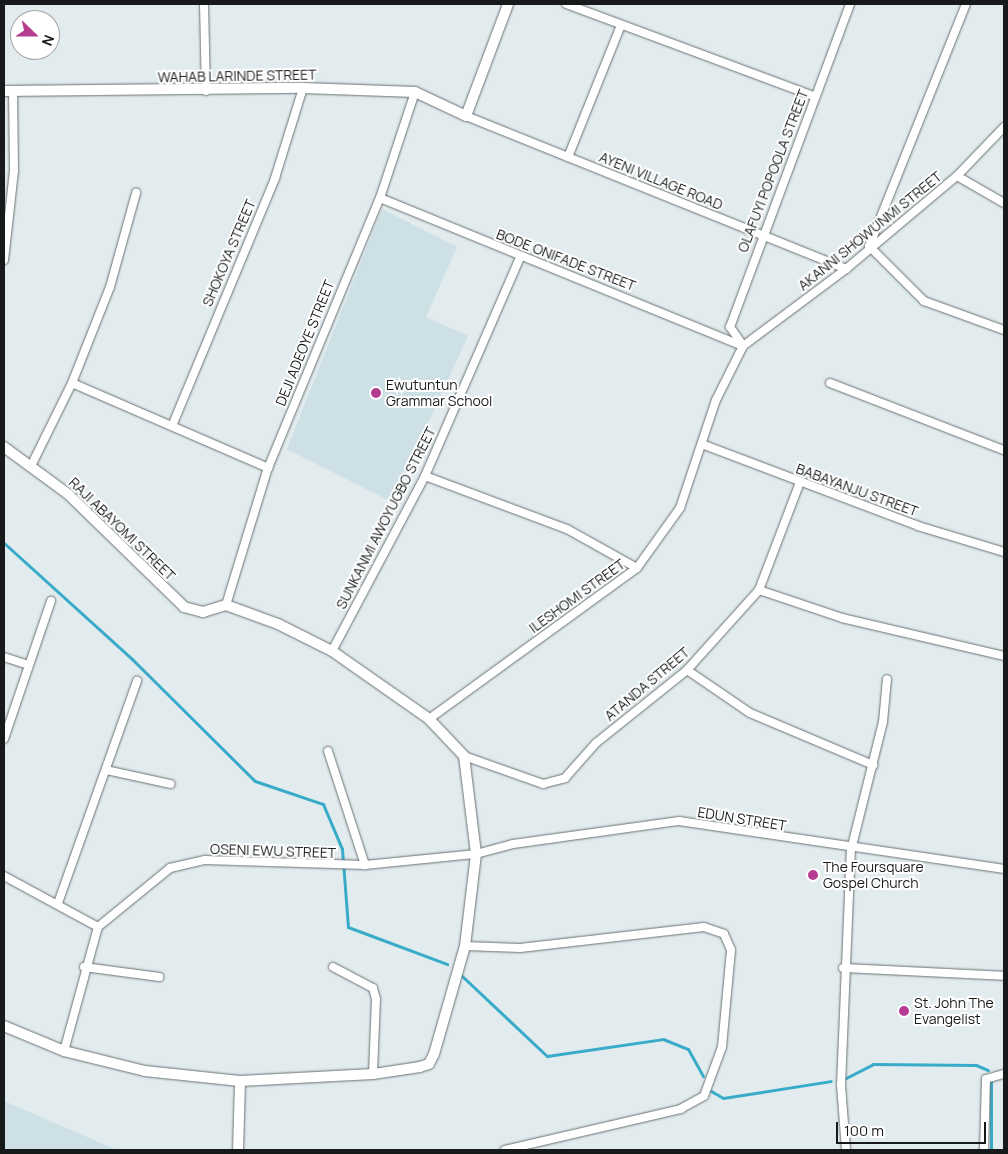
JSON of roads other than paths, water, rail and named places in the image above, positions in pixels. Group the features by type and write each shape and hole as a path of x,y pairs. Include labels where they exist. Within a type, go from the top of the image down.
{"street":[{"path":"204,4 206,91"},
{"path":"466,116 508,4"},
{"path":"566,4 814,96"},
{"name":"OLAFUYI POPOOLA STREET","path":"743,346 730,327 761,235 850,4"},
{"path":"966,4 869,246 924,301 1004,330"},
{"path":"568,157 621,25"},
{"name":"WAHAB LARINDE STREET","path":"8,90 206,91 304,88 415,92 466,116"},
{"name":"SHOKOYA STREET","path":"172,426 275,178 304,88"},
{"path":"4,260 14,171 8,90"},
{"name":"DEJI ADEOYE STREET","path":"226,605 268,468 380,198 415,92"},
{"name":"AYENI VILLAGE ROAD","path":"466,116 846,270"},
{"name":"AKANNI SHOWUNMI STREET","path":"743,346 846,270 869,246 957,176 1004,127"},
{"path":"957,176 1004,203"},
{"path":"32,464 72,383 110,287 136,193"},
{"name":"BODE ONIFADE STREET","path":"380,198 520,258 743,346"},
{"name":"SUNKANMI AWOYUGBO STREET","path":"332,651 425,476 520,258"},
{"name":"ILESHOMI STREET","path":"429,718 637,568 680,508 704,446 716,400 743,346"},
{"path":"72,383 268,468"},
{"path":"830,383 1004,450"},
{"name":"BABAYANJU STREET","path":"704,446 800,482 1004,550"},
{"name":"RAJI ABAYOMI STREET","path":"4,447 32,464 184,607 203,612 226,605"},
{"path":"425,476 567,529 637,568"},
{"name":"ATANDA STREET","path":"464,756 543,784 558,784 596,742 687,670 759,590 800,482"},
{"path":"759,590 842,618 1004,656"},
{"path":"4,739 6,725 51,601"},
{"path":"4,1026 64,1051 145,1071 240,1080 373,1074 429,1064 465,946 476,854 464,756 429,718 332,651 226,605"},
{"path":"4,657 28,665"},
{"path":"687,670 750,713 873,765"},
{"path":"846,1150 841,1085 844,968 851,850 873,765 888,679"},
{"path":"58,902 137,681"},
{"path":"328,751 365,865"},
{"path":"106,770 170,784"},
{"name":"EDUN STREET","path":"476,854 513,844 679,821 851,850 1004,870"},
{"name":"OSENI EWU STREET","path":"98,927 170,868 206,860 334,867 476,854"},
{"path":"4,876 58,902 98,927 84,967 64,1051"},
{"path":"465,946 520,948 704,926 724,934 731,950 722,1047 704,1096 681,1109 505,1150"},
{"path":"84,967 159,977"},
{"path":"333,967 373,988 376,999 373,1074"},
{"path":"844,968 1004,976"},
{"path":"984,1150 986,1079 1004,1074"},
{"path":"238,1150 240,1080"}],"waterway":[{"path":"4,543 132,659 255,781 323,804 342,849 348,927 447,964"},
{"path":"462,976 547,1056 663,1039 688,1049 703,1076"},
{"path":"846,1078 873,1064 976,1065 988,1070"},
{"path":"991,1080 991,1150"},
{"path":"711,1091 723,1098 831,1081"}],"place":[{"name":"Ewutuntun Grammar School","path":"376,393"},
{"name":"The Foursquare Gospel Church","path":"813,875"},
{"name":"St. John The Evangelist","path":"904,1011"}]}
